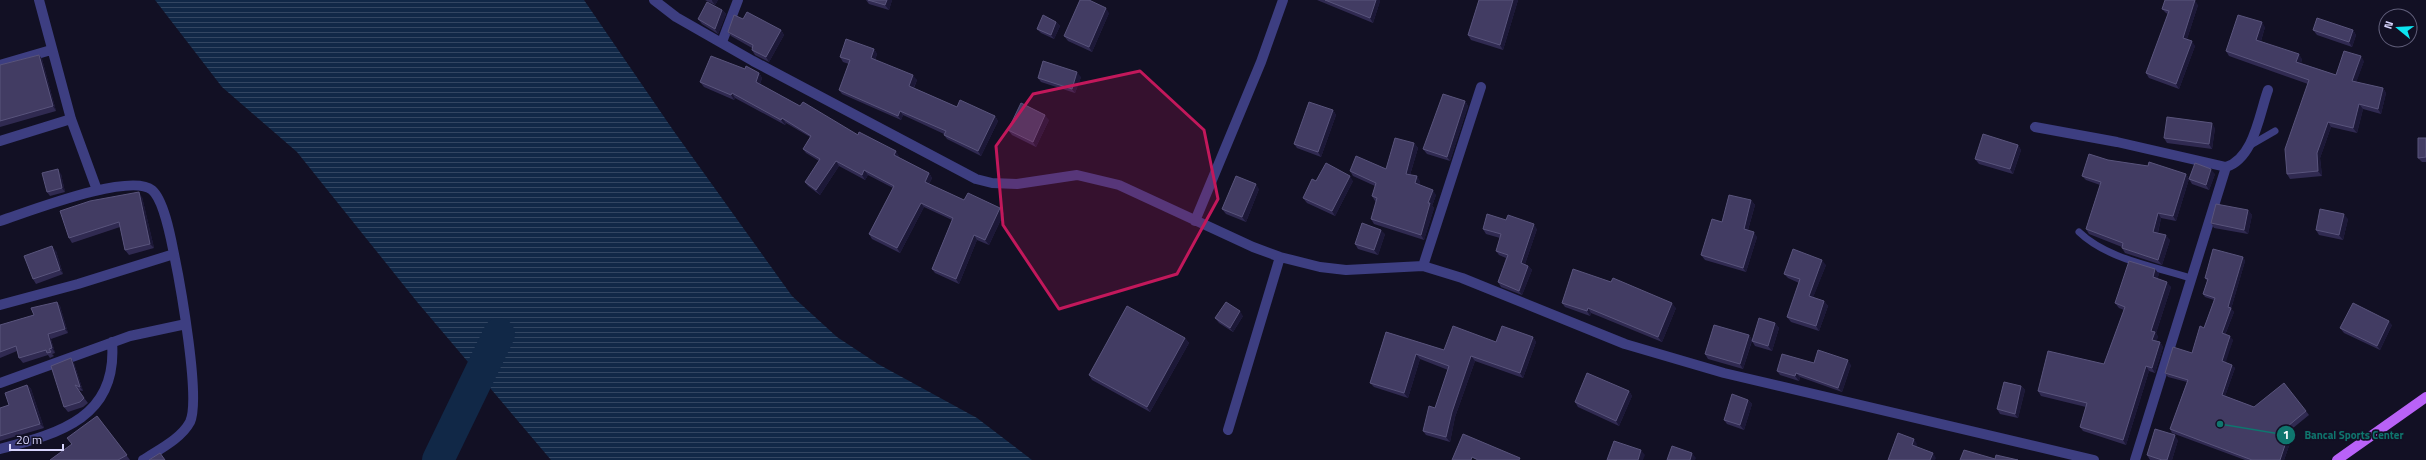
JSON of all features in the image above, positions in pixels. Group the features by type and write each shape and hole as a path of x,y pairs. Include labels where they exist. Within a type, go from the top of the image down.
{"main road":[{"path":"2337,460 2426,397"}],"street":[{"path":"39,0 51,50 71,119 97,190"},
{"path":"654,0 676,17 976,178 992,183 1017,184 1077,175 1119,185 1253,248 1280,257 1320,267 1346,270 1423,266 1462,278 1626,344 1724,374 2094,460"},
{"path":"722,42 738,0"},
{"path":"1195,221 1258,70 1283,0"},
{"path":"0,65 51,50"},
{"path":"1423,266 1481,87"},
{"path":"2035,127 2117,142 2226,167 2235,164 2248,147 2268,90"},
{"path":"0,141 71,119"},
{"path":"2135,460 2190,278 2226,167"},
{"path":"0,221 97,190 129,185 140,185 153,191 159,201 174,254 186,324 191,365 190,421 183,433 143,460"},
{"path":"0,305 78,284 174,254"},
{"path":"1228,430 1280,257"},
{"path":"0,383 112,342 186,324"},
{"path":"0,449 59,430 91,411 107,388 113,355 112,342"}],"lane":[{"path":"2248,147 2275,131"},
{"path":"2079,232 2090,242 2107,251 2190,278"}],"highlighted area":[{"path":"1140,71 1204,130 1218,199 1177,274 1059,309 1003,225 996,146 1033,94"}],"water":[{"path":"155,0 584,0 673,130 792,296 837,337 878,364 977,418 1032,460 551,460 418,303 297,152 222,87"}],"building":[{"path":"868,0 887,0 885,5"},
{"path":"1080,0 1089,0 1106,8 1089,47 1064,36"},
{"path":"1325,0 1376,0 1370,18"},
{"path":"1479,0 1513,0 1500,45 1468,35"},
{"path":"2165,0 2195,0 2183,38 2192,41 2176,84 2146,73 2169,11 2162,9"},
{"path":"707,2 722,10 715,29 698,19"},
{"path":"747,12 781,30 766,57 752,50 753,45 728,32 734,15 743,19"},
{"path":"1043,15 1056,22 1051,35 1037,29"},
{"path":"2238,15 2262,22 2256,40 2299,54 2296,62 2336,75 2344,51 2361,56 2352,81 2383,88 2378,109 2359,104 2353,128 2328,122 2317,153 2318,171 2287,174 2285,149 2309,80 2226,51"},
{"path":"2317,18 2353,30 2349,42 2313,30"},
{"path":"846,39 874,49 871,58 913,75 909,86 957,107 960,100 995,116 978,151 944,135 946,131 900,111 898,116 839,90 850,60 840,57"},
{"path":"39,55 53,106 0,121 0,65"},
{"path":"711,56 745,69 746,66 759,73 756,82 800,106 803,102 858,135 859,132 896,151 894,155 929,173 925,182 964,200 968,193 1000,208 985,240 974,235 956,279 932,269 953,218 921,203 897,248 869,234 894,186 864,170 862,175 836,161 816,190 805,182 820,159 803,149 811,136 782,118 781,120 732,93 731,95 700,82"},
{"path":"1043,61 1077,72 1072,89 1038,78"},
{"path":"1443,94 1465,101 1447,157 1423,149"},
{"path":"1309,102 1333,110 1318,152 1294,144"},
{"path":"1021,103 1045,115 1033,142 1008,130"},
{"path":"2167,117 2212,123 2209,144 2164,138"},
{"path":"1983,134 2018,145 2010,169 1975,159"},
{"path":"1395,138 1414,143 1406,174 1417,176 1415,183 1433,190 1428,203 1430,203 1421,235 1371,219 1377,198 1372,196 1376,183 1350,171 1356,156 1386,169"},
{"path":"2418,138 2426,138 2426,157 2418,158"},
{"path":"2089,154 2108,160 2148,166 2149,162 2186,174 2173,216 2158,213 2153,232 2166,235 2158,260 2122,248 2123,243 2086,229 2101,182 2082,176"},
{"path":"1326,163 1350,176 1332,211 1303,198 1312,179 1316,181"},
{"path":"2195,163 2211,169 2206,185 2189,179"},
{"path":"58,169 62,188 47,192 42,173"},
{"path":"1236,176 1256,184 1242,217 1222,209"},
{"path":"139,192 150,244 125,250 119,222 69,238 60,211 90,201"},
{"path":"1729,195 1751,200 1744,229 1754,232 1743,268 1701,255 1712,219 1722,222"},
{"path":"2216,204 2248,210 2244,230 2211,223"},
{"path":"2320,209 2344,214 2339,235 2316,230"},
{"path":"1487,214 1506,220 1508,215 1534,224 1521,263 1528,266 1519,291 1498,282 1508,255 1496,251 1501,234 1483,229"},
{"path":"1362,223 1381,230 1374,250 1355,244"},
{"path":"52,246 60,270 33,279 24,256"},
{"path":"1793,249 1822,260 1809,296 1824,301 1816,326 1787,317 1800,279 1784,274"},
{"path":"2213,249 2243,257 2228,307 2231,308 2222,333 2230,336 2222,361 2232,365 2222,395 2254,407 2284,383 2306,411 2276,436 2287,439 2280,460 2252,460 2170,429 2188,380 2165,373 2173,347 2192,353 2200,326 2204,328 2215,298 2203,294 2208,279 2205,278"},
{"path":"2129,261 2155,269 2153,277 2167,282 2151,331 2155,332 2152,340 2160,342 2152,368 2146,366 2123,440 2080,427 2087,403 2038,391 2048,351 2104,364 2125,307 2115,303"},
{"path":"1573,269 1611,282 1613,278 1672,303 1658,337 1588,308 1587,311 1562,303"},
{"path":"57,302 65,329 48,334 52,348 49,349 51,352 47,353 46,350 19,358 16,346 0,352 0,325 34,315 31,308"},
{"path":"1226,302 1240,311 1230,328 1215,318"},
{"path":"2353,303 2389,321 2377,346 2340,328"},
{"path":"1127,306 1185,338 1147,407 1089,375"},
{"path":"1759,318 1775,323 1768,346 1752,341"},
{"path":"1714,325 1749,335 1740,364 1705,354"},
{"path":"1453,326 1496,342 1502,326 1533,337 1520,373 1471,356 1452,412 1446,437 1423,431 1429,406 1435,408 1449,366 1416,354 1404,393 1370,383 1386,332 1444,350"},
{"path":"1818,350 1848,360 1838,388 1796,373 1795,376 1777,371 1782,354 1814,363"},
{"path":"71,358 80,387 75,385 84,398 80,402 64,407 51,366"},
{"path":"1587,373 1629,391 1616,421 1575,402"},
{"path":"2004,382 2021,386 2015,414 1997,409"},
{"path":"27,385 40,424 0,436 0,408 9,405 5,393"},
{"path":"1732,394 1748,400 1740,425 1724,420"},
{"path":"97,416 127,455 118,460 50,460 72,444 67,438"},
{"path":"2155,429 2175,435 2167,460 2162,460 2147,455"},
{"path":"1898,433 1914,439 1912,445 1933,453 1930,460 1888,460"},
{"path":"1463,434 1520,458 1519,460 1478,460 1472,457 1471,460 1452,460"},
{"path":"1614,441 1641,450 1638,460 1607,460"},
{"path":"1672,446 1692,453 1690,460 1667,460"},
{"path":"1964,450 1995,459 1996,455 2018,460 1960,460"},
{"path":"160,453 165,460 149,460"}],"waterway":[{"path":"438,460 499,334"}],"place":[{"name":"Bancal Sports Center","path":"2220,424"}]}
